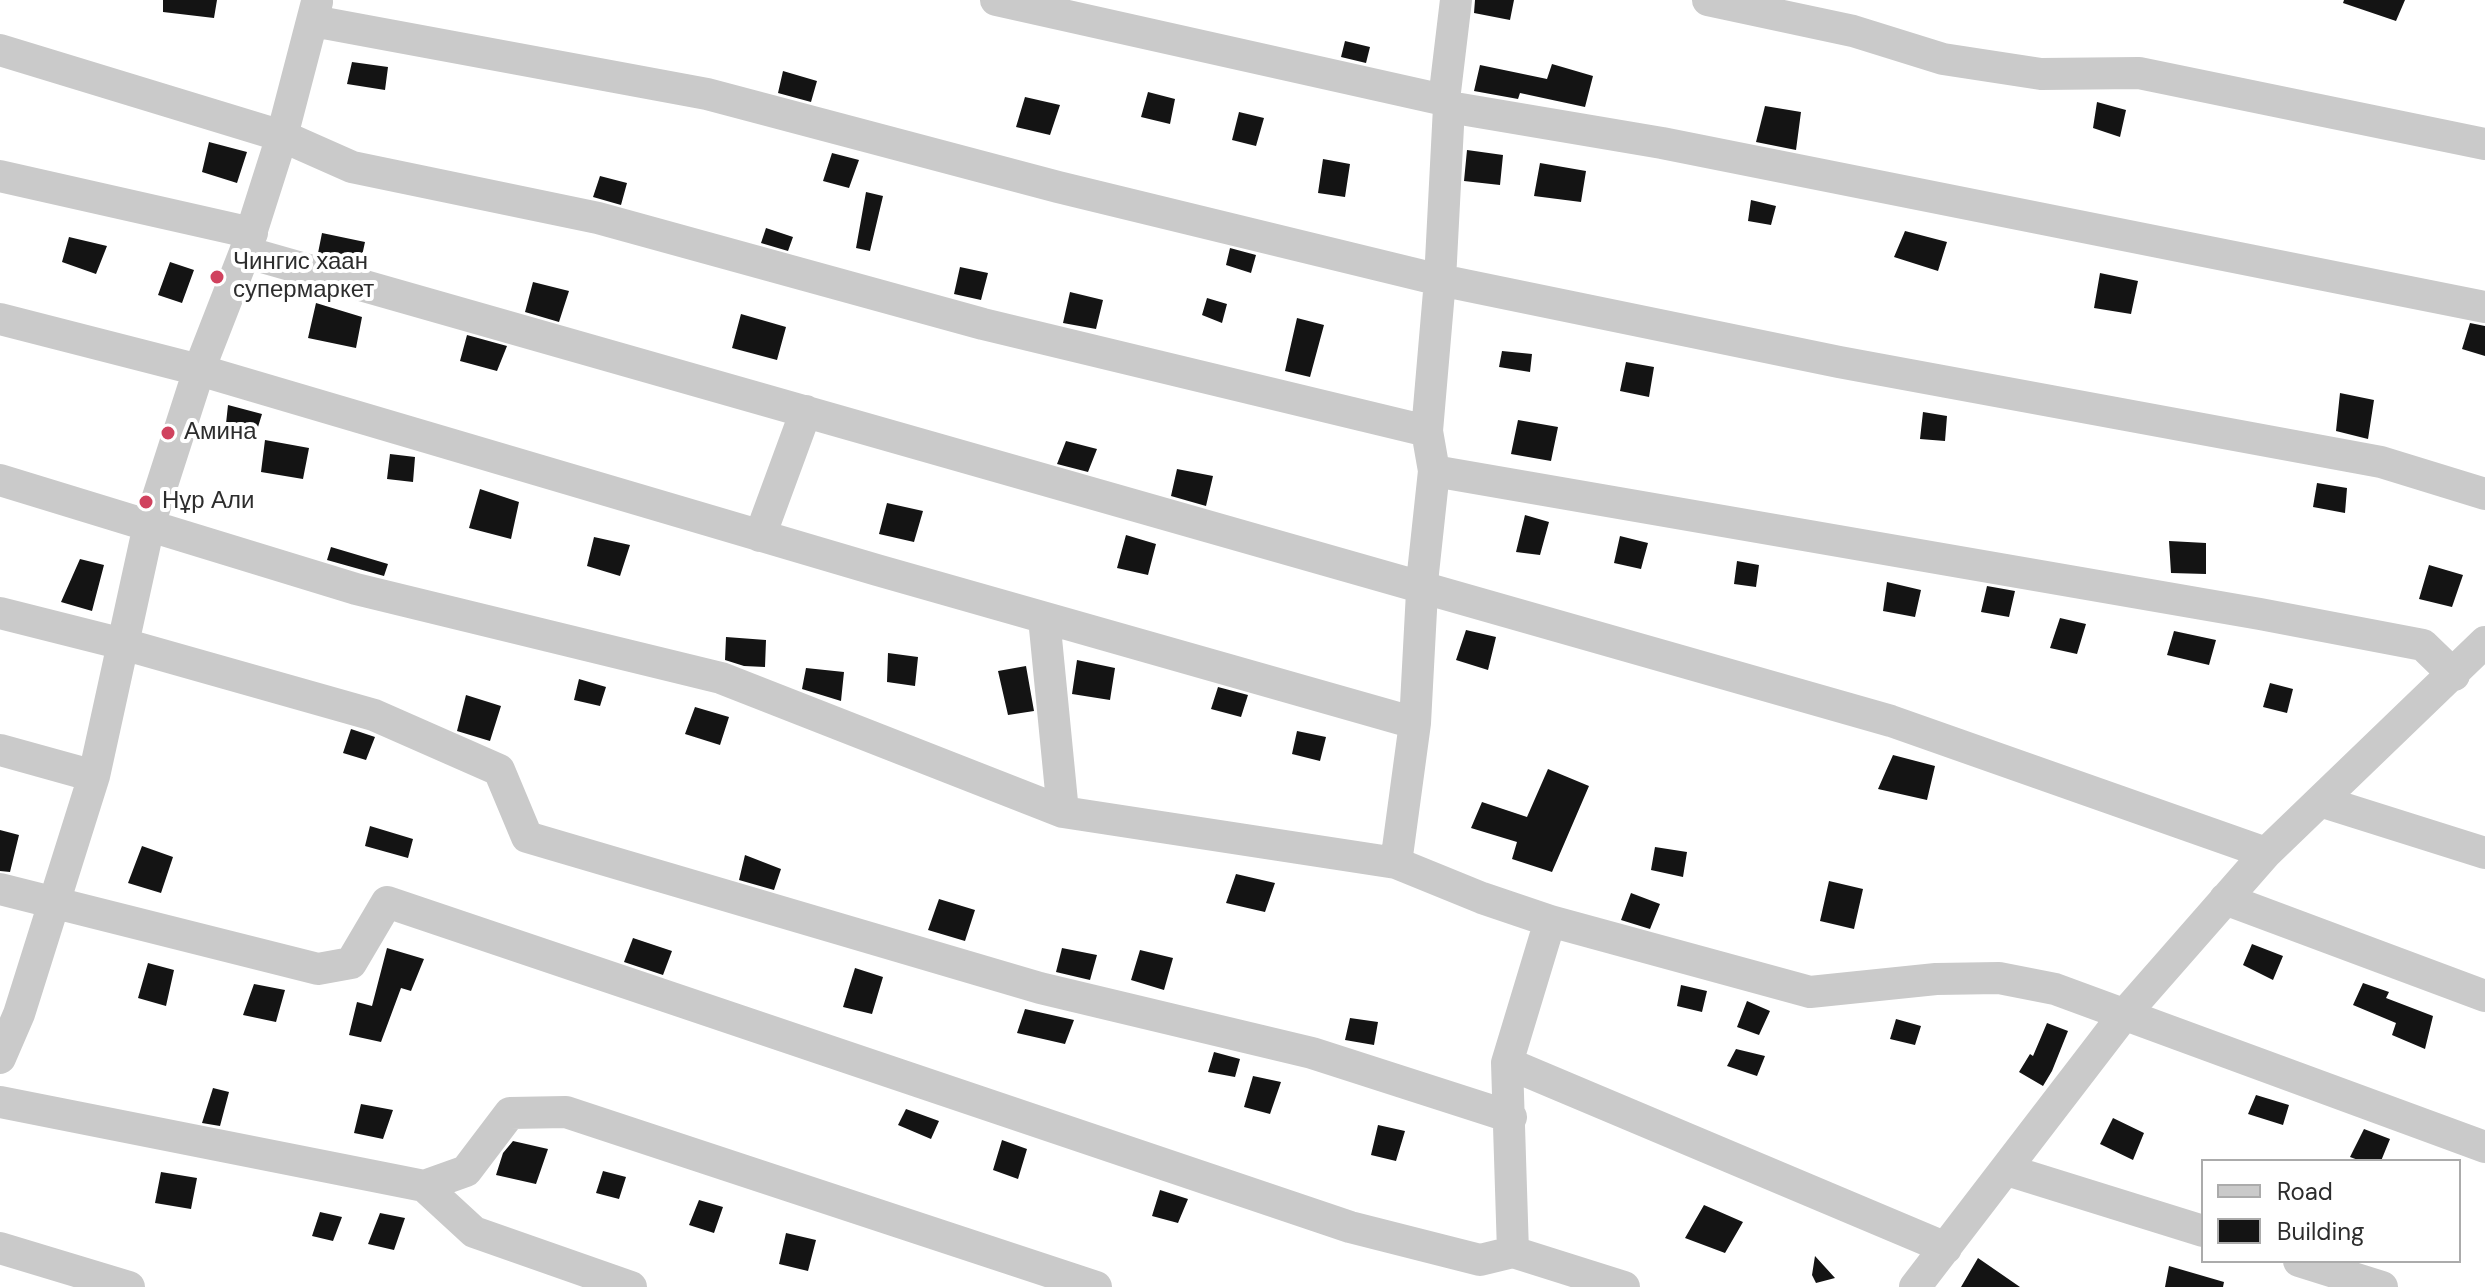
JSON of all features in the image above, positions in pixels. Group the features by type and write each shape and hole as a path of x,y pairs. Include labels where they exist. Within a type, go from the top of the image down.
{"street":[{"path":"996,0 1446,103 2485,307"},
{"path":"1396,863 1415,723 1434,471 1427,431 1440,280 1446,103 1456,0"},
{"path":"1708,0 1853,31 1943,59 2041,74 2139,73 2485,144"},
{"path":"0,1058 9,1012 55,903 94,776 149,525 199,370 248,242 282,136 316,11 707,94 1058,187 1440,280 1839,362 2381,462 2485,494"},
{"path":"0,50 282,136 352,167 598,218 983,324 1427,431"},
{"path":"0,176 248,242 806,411 1891,721 2266,853"},
{"path":"0,319 199,370 760,536 1415,723"},
{"path":"760,536 806,411"},
{"path":"1434,471 2260,614 2423,645 2474,659"},
{"path":"0,480 356,589 721,678 1063,812 1396,863 1482,898 1550,921 1810,992 1936,979 1999,978 2055,989 2485,1147"},
{"path":"0,613 123,644 374,715 499,770 527,837 1040,988 1312,1053 1511,1117"},
{"path":"1044,618 1063,812"},
{"path":"1915,1287 2123,1016 2225,899 2266,853 2474,659"},
{"path":"0,750 94,776"},
{"path":"2320,801 2485,853"},
{"path":"0,889 318,969 351,963 387,902 1350,1227 1480,1260 1513,1252 1624,1287"},
{"path":"2225,899 2485,996"},
{"path":"1513,1252 1507,1063 1550,921"},
{"path":"1507,1063 1946,1248"},
{"path":"0,1102 424,1186 466,1171 510,1113 566,1112 1096,1287"},
{"path":"2007,1170 2201,1230"},
{"path":"424,1186 474,1232 631,1287"},
{"path":"0,1248 129,1287"},
{"path":"2305,1263 2382,1287"}],"building":[{"path":"163,0 217,0 214,18 163,12"},
{"path":"1475,0 1514,0 1510,20 1474,13"},
{"path":"2344,0 2405,0 2396,21 2343,3"},
{"path":"1345,41 1370,47 1366,63 1341,57"},
{"path":"352,62 388,67 385,90 347,84"},
{"path":"1552,64 1593,76 1585,107 1520,93 1518,99 1474,91 1480,65 1547,79"},
{"path":"783,71 817,81 811,102 778,93"},
{"path":"1148,92 1175,99 1170,124 1141,117"},
{"path":"1025,97 1060,105 1050,135 1016,127"},
{"path":"2097,102 2126,110 2120,137 2093,128"},
{"path":"1765,106 1801,112 1796,150 1756,142"},
{"path":"1239,112 1264,118 1256,146 1232,140"},
{"path":"209,142 247,152 237,183 202,172"},
{"path":"1467,150 1503,155 1500,185 1464,181"},
{"path":"832,153 859,160 849,188 823,181"},
{"path":"1323,159 1350,164 1345,197 1318,193"},
{"path":"1540,163 1586,171 1581,202 1534,196"},
{"path":"600,176 627,183 621,205 593,197"},
{"path":"866,192 883,196 870,251 856,248"},
{"path":"1751,200 1776,206 1771,225 1748,221"},
{"path":"766,228 793,237 788,251 761,243"},
{"path":"1905,231 1947,242 1938,271 1894,257"},
{"path":"322,233 365,242 360,265 318,253"},
{"path":"69,237 107,246 96,274 62,262"},
{"path":"1230,248 1256,255 1251,273 1226,265"},
{"path":"170,262 194,270 182,303 158,295"},
{"path":"960,267 988,273 981,300 954,294"},
{"path":"2100,273 2138,281 2131,314 2094,308"},
{"path":"533,282 569,291 559,322 525,312"},
{"path":"1070,292 1103,300 1096,329 1063,323"},
{"path":"1207,298 1227,304 1222,323 1202,315"},
{"path":"316,303 362,317 356,348 308,338"},
{"path":"741,314 786,327 777,360 732,348"},
{"path":"1297,318 1324,325 1310,377 1285,371"},
{"path":"2470,323 2485,326 2485,356 2462,349"},
{"path":"467,335 507,346 497,371 460,361"},
{"path":"1502,351 1532,354 1530,372 1499,367"},
{"path":"1626,362 1654,367 1649,397 1620,391"},
{"path":"2340,393 2374,400 2368,439 2336,431"},
{"path":"228,405 262,414 254,440 225,433"},
{"path":"1923,412 1947,416 1945,441 1920,439"},
{"path":"1518,420 1558,427 1551,461 1511,454"},
{"path":"265,440 309,448 303,479 261,472"},
{"path":"1066,441 1097,449 1088,472 1057,464"},
{"path":"390,454 415,457 413,482 387,479"},
{"path":"1177,469 1213,476 1206,506 1171,496"},
{"path":"2317,483 2347,488 2345,513 2313,507"},
{"path":"480,489 519,502 511,539 469,528"},
{"path":"887,503 923,511 914,542 879,534"},
{"path":"1525,515 1549,522 1540,555 1516,552"},
{"path":"1126,535 1156,544 1148,575 1117,568"},
{"path":"1620,536 1648,543 1641,569 1614,563"},
{"path":"594,537 630,545 620,576 587,566"},
{"path":"2169,541 2206,543 2206,574 2171,573"},
{"path":"331,547 388,564 384,576 327,560"},
{"path":"80,559 104,565 92,611 61,602"},
{"path":"1737,561 1759,565 1756,587 1734,584"},
{"path":"2429,565 2463,575 2452,607 2419,599"},
{"path":"1887,582 1921,590 1915,617 1883,611"},
{"path":"1987,586 2015,591 2009,617 1981,612"},
{"path":"2060,618 2086,624 2077,654 2050,648"},
{"path":"1466,630 1496,637 1488,670 1456,660"},
{"path":"2174,631 2216,640 2209,665 2167,655"},
{"path":"726,637 766,640 765,667 744,666 725,660"},
{"path":"888,653 918,657 915,686 887,682"},
{"path":"1077,660 1115,668 1110,700 1072,694"},
{"path":"1026,666 1034,711 1008,715 998,671"},
{"path":"806,668 844,672 841,701 802,689"},
{"path":"579,679 606,687 600,706 574,700"},
{"path":"2270,683 2293,689 2287,713 2263,707"},
{"path":"1218,687 1248,695 1241,717 1211,709"},
{"path":"466,695 501,706 490,741 457,731"},
{"path":"695,707 729,717 720,745 685,734"},
{"path":"351,729 375,737 366,760 343,753"},
{"path":"1297,731 1326,737 1320,761 1292,754"},
{"path":"1893,755 1935,766 1927,800 1878,789"},
{"path":"1548,769 1589,786 1552,872 1512,859 1517,842 1471,828 1482,802 1527,817"},
{"path":"370,826 413,839 408,858 365,846"},
{"path":"0,830 19,835 10,872 0,871"},
{"path":"142,846 173,857 161,893 128,883"},
{"path":"1655,847 1687,852 1683,877 1651,870"},
{"path":"745,855 781,869 774,890 739,880"},
{"path":"1236,874 1275,883 1265,912 1226,903"},
{"path":"1829,881 1863,889 1854,929 1820,921"},
{"path":"1631,893 1660,904 1650,929 1621,920"},
{"path":"939,899 975,910 965,941 928,930"},
{"path":"633,938 672,951 663,975 624,962"},
{"path":"2252,944 2283,956 2273,980 2243,965"},
{"path":"387,948 424,959 411,991 401,988 381,1042 349,1035 357,1002 372,1006"},
{"path":"1062,948 1097,955 1090,980 1056,972"},
{"path":"1140,950 1173,958 1164,990 1131,980"},
{"path":"148,963 174,970 166,1006 138,998"},
{"path":"855,968 883,977 872,1014 843,1007"},
{"path":"2363,983 2389,992 2386,998 2433,1016 2425,1049 2392,1035 2396,1023 2353,1005"},
{"path":"254,984 285,990 276,1022 243,1015"},
{"path":"1681,985 1707,991 1702,1012 1677,1006"},
{"path":"1747,1001 1770,1011 1759,1035 1737,1027"},
{"path":"1025,1009 1074,1020 1065,1044 1017,1033"},
{"path":"1350,1018 1378,1022 1374,1045 1345,1040"},
{"path":"1896,1019 1921,1026 1915,1045 1890,1039"},
{"path":"2047,1023 2068,1031 2043,1086 2019,1072 2030,1054 2033,1056"},
{"path":"1736,1049 1765,1056 1757,1076 1727,1066"},
{"path":"1214,1052 1240,1059 1235,1077 1208,1072"},
{"path":"1253,1076 1281,1082 1270,1114 1244,1107"},
{"path":"213,1088 229,1092 220,1126 202,1123"},
{"path":"2256,1095 2289,1105 2283,1125 2248,1114"},
{"path":"361,1104 393,1110 383,1139 354,1133"},
{"path":"906,1109 939,1121 931,1139 898,1125"},
{"path":"2113,1118 2144,1133 2133,1160 2100,1144"},
{"path":"1378,1125 1405,1131 1396,1161 1371,1155"},
{"path":"2364,1129 2390,1139 2382,1159 2350,1157"},
{"path":"1002,1140 1027,1149 1018,1179 993,1170"},
{"path":"513,1141 548,1149 536,1184 496,1175 503,1153"},
{"path":"603,1171 626,1177 619,1199 596,1193"},
{"path":"161,1172 197,1178 191,1209 155,1203"},
{"path":"1160,1190 1188,1199 1178,1223 1152,1216"},
{"path":"699,1200 723,1207 714,1233 689,1225"},
{"path":"1704,1205 1743,1222 1725,1253 1685,1238"},
{"path":"320,1212 342,1217 333,1241 312,1236"},
{"path":"380,1213 405,1218 394,1250 368,1244"},
{"path":"786,1233 816,1240 808,1271 779,1264"},
{"path":"1815,1256 1835,1278 1816,1283 1812,1275"},
{"path":"1978,1258 2020,1287 1961,1287"},
{"path":"2169,1266 2224,1282 2223,1287 2165,1287"}],"place":[{"name":"Чингис хаан супермаркет","path":"217,277"},
{"name":"Амина","path":"168,433"},
{"name":"Нұр Али","path":"146,502"}]}
